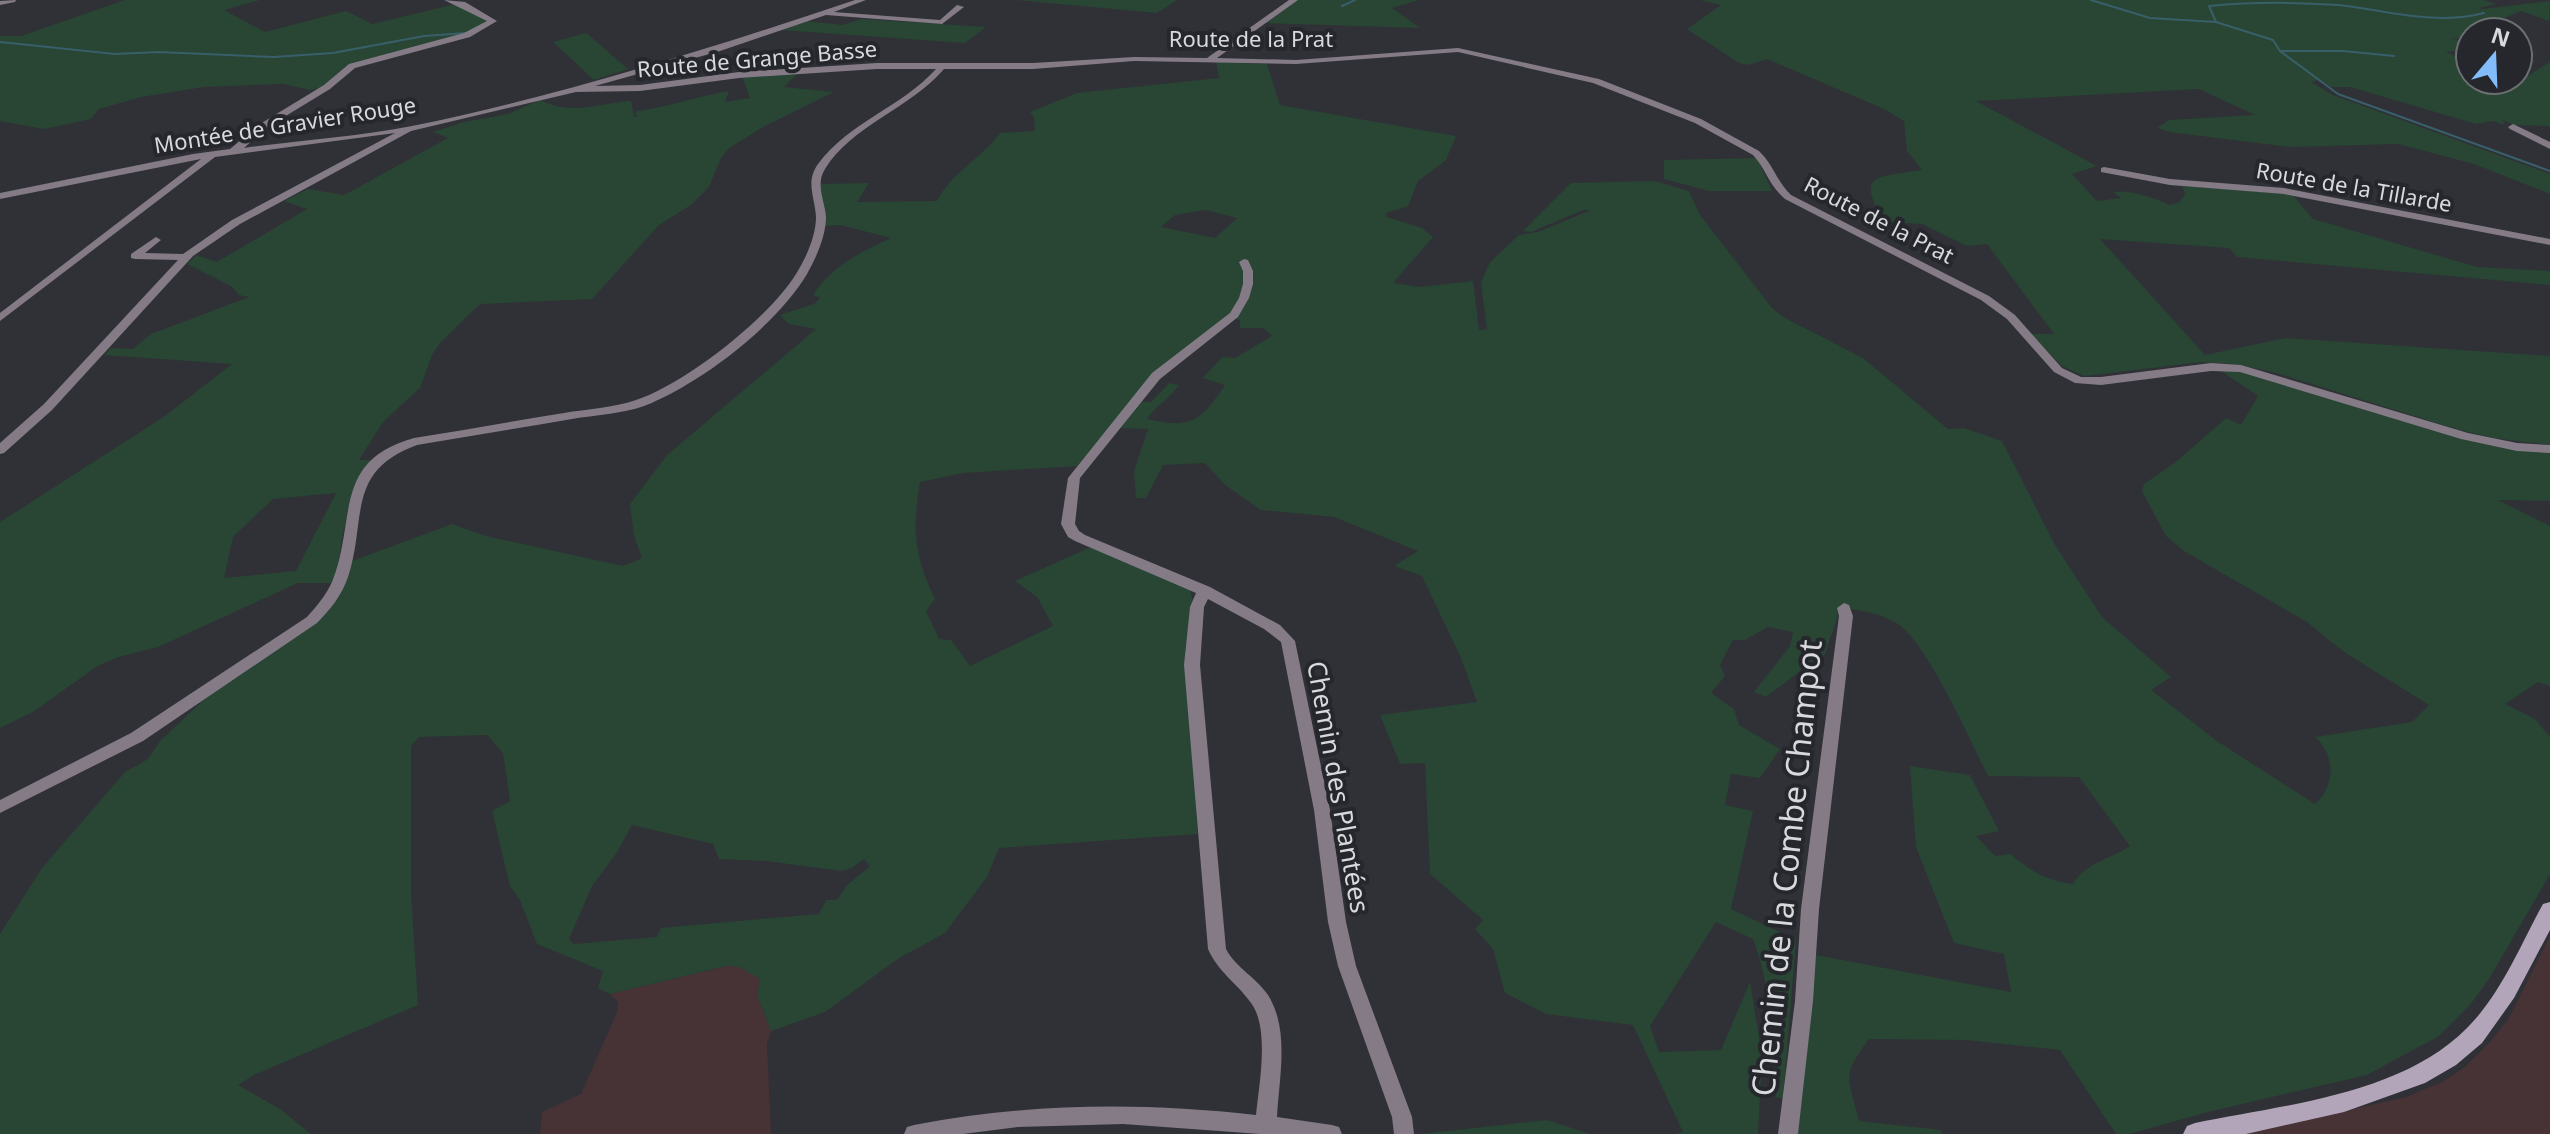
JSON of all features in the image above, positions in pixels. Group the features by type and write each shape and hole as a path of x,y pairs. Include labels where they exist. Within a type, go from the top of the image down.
{"main road":[{"path":"2195,1134 2372,1093 2437,1066 2473,1037 2494,1012 2550,910"}],"street":[{"path":"0,3 12,0"},
{"path":"233,152 263,126 327,87 352,66 467,35 493,21 448,0"},
{"path":"575,89 740,42 862,0"},
{"path":"1209,60 1294,0"},
{"path":"824,13 942,22 960,7"},
{"name":"Route de la Prat","path":"943,65 1033,66 1109,60 1317,61 1451,49 1596,81 1686,116 1747,147 1762,159 1776,186 1788,197 1985,298 2011,317 2058,370 2072,378 2101,381 2192,368 2241,369 2465,436 2517,447 2550,449"},
{"path":"0,807 137,737 281,643 320,612 342,574 359,491 372,464 385,452 414,442 637,404 674,385 731,347 786,294 803,270 821,224 815,181 821,167 845,141 926,82 943,65"},
{"name":"Route de Grange Basse","path":"575,89 655,86 760,74 943,65"},
{"name":"Montée de Gravier Rouge","path":"0,196 213,154 409,129 575,89"},
{"path":"2513,127 2550,146"},
{"path":"0,450 48,407 186,257 236,222 409,129"},
{"path":"0,318 213,154"},
{"name":"Route de la Tillarde","path":"2104,170 2170,182 2284,191 2550,242"},
{"path":"156,240 135,256 186,257"},
{"name":"Chemin des Plantées","path":"1244,262 1248,284 1238,309 1227,323 1150,383 1074,478 1068,524 1073,534 1205,590 1274,627 1288,641 1318,789 1337,922 1347,966 1402,1117 1404,1134"},
{"path":"1205,590 1197,607 1192,665 1217,949 1229,969 1261,1001 1271,1024 1266,1124"},
{"name":"Chemin de la Combe Champot","path":"1788,1134 1804,1001 1815,867 1846,616 1844,608"},
{"path":"914,1134 985,1120 1051,1114 1135,1115 1266,1124 1332,1134"}],"shaded area":[{"path":"2550,936 2550,1134 2243,1134 2406,1097 2442,1082 2465,1067 2509,1018"},
{"path":"727,966 739,967 760,979 757,995 771,1031 767,1044 771,1134 540,1134 542,1112 581,1094 617,1012 618,1002 610,994"}],"green space":[{"path":"125,0 260,0 224,10 265,32 346,11 372,24 456,4 491,19 468,33 368,59 321,88 310,90 283,84 204,87 141,97 99,109 91,119 44,129 0,121 0,36 21,36"},
{"path":"1015,0 1177,0 1157,13"},
{"path":"1298,0 1419,0 1392,8 1420,28 1265,23"},
{"path":"1700,0 2483,0 2497,4 2479,8 2482,9 2550,1 2549,21 2521,11 2509,16 2454,16 2454,38 2447,38 2454,39 2454,51 2446,52 2454,55 2454,96 2534,96 2534,72 2550,62 2550,126 2514,125 2503,120 2504,125 2493,121 2476,124 2350,87 2331,87 2320,80 2311,82 2333,95 2550,174 2550,194 2474,164 2398,144 2291,147 2157,128 2169,120 2255,115 2199,89 1976,101 2097,166 2072,174 2097,201 2121,198 2113,192 2126,192 2170,205 2180,202 2185,194 2182,186 2292,194 2313,219 2477,267 2550,271 2550,285 2237,257 2229,248 2100,239 2205,355 2285,338 2550,356 2550,445 2493,438 2456,429 2273,372 2233,364 2202,362 2084,376 2062,366 2030,334 2054,334 1987,244 1967,246 1922,224 1885,222 1871,194 1871,185 1883,176 1922,170 1907,151 1904,121 1884,109 1767,59 1749,65 1739,63 1687,29 1721,5"},
{"path":"861,19 986,27 965,43 781,30 805,21 843,25"},
{"path":"586,33 628,69 594,80 553,42"},
{"path":"1216,62 1267,64 1280,105 1456,136 1446,160 1418,181 1408,206 1386,213 1387,217 1422,228 1433,237 1393,283 1419,287 1473,281 1479,330 1487,329 1481,282 1490,262 1519,235 1538,232 1591,210 1583,210 1531,232 1523,231 1571,183 1655,181 1689,191 1700,215 1772,308 1783,317 1863,358 1948,429 1964,428 2002,441 2055,545 2102,617 2171,677 2151,690 2217,741 2315,804 2327,788 2330,770 2326,752 2315,737 2412,722 2429,705 2344,652 2307,622 2184,551 2166,536 2142,491 2144,484 2177,461 2226,418 2241,425 2258,396 2218,369 2236,370 2380,414 2550,452 2550,501 2498,500 2550,526 2550,686 2538,682 2505,704 2535,719 2550,737 2550,874 2489,979 2470,1005 2439,1036 2367,1075 2129,1134 2116,1134 2060,1050 1967,1040 1869,1039 1854,1062 1849,1077 1859,1121 1941,1130 1942,1134 1794,1134 1816,955 2011,992 2004,954 1954,943 1916,847 1910,766 1970,775 1999,831 1976,836 1995,856 2010,854 2047,878 2073,884 2091,866 2130,846 2079,777 1988,776 1948,694 1909,635 1898,624 1884,617 1838,607 1822,662 1807,666 1766,697 1754,692 1790,646 1793,632 1768,627 1745,640 1733,640 1720,665 1725,676 1711,693 1734,709 1739,725 1780,749 1760,778 1731,774 1725,805 1753,811 1731,909 1796,940 1783,1099 1776,1097 1768,997 1753,939 1716,922 1650,1026 1659,1052 1721,1050 1750,982 1762,1055 1758,1134 1675,1134 1683,1132 1633,1025 1546,1014 1505,993 1493,949 1475,929 1483,920 1430,874 1425,763 1400,764 1380,715 1477,702 1461,658 1422,576 1394,566 1418,551 1334,517 1261,510 1225,485 1205,463 1163,465 1146,498 1136,498 1134,471 1148,429 1116,428 1139,402 1151,402 1169,383 1179,385 1147,419 1174,423 1193,420 1201,415 1225,385 1203,378 1222,357 1235,358 1272,336 1263,328 1240,328 1240,320 1229,317 1153,375 1077,466 963,473 920,482 916,514 919,555 935,599 926,611 939,639 951,640 970,666 1053,626 1037,597 1015,581 1091,547 1190,588 1193,602 1185,649 1198,834 999,848 987,877 945,933 899,958 825,1012 771,1031 757,995 760,979 739,967 726,966 610,994 598,988 603,971 537,944 520,900 510,886 492,811 510,801 503,753 487,735 419,737 411,746 411,893 418,1005 254,1075 238,1085 280,1109 311,1134 0,1134 0,934 42,868 125,772 148,759 160,741 213,691 294,638 348,573 352,561 452,524 486,536 623,566 642,558 634,536 630,504 667,455 816,329 789,324 780,315 814,304 820,298 813,295 838,268 891,238 840,225 822,226 818,184 869,183 857,202 937,201 950,182 1000,133 1035,131 1034,117 1030,112 1077,93 1219,78","holes":["1206,210 1237,218 1215,238 1161,227 1175,215","632,825 713,844 719,859 766,861 842,871 864,859 870,866 847,885 837,900 826,900 819,914 661,928 657,937 574,944 569,939 592,886 616,854"]},
{"path":"797,74 784,87 834,92 765,126 729,148 721,158 709,187 691,205 659,225 592,299 480,304 440,343 432,355 420,388 383,422 359,460 372,460 348,514 332,583 298,583 158,647 118,657 96,667 33,712 0,728 0,522 165,416 232,364 104,355 111,348 133,349 151,334 249,297 239,295 231,286 187,264 196,255 217,262 307,209 284,201 308,189 344,195 448,138 433,132 464,122 508,114 540,100 574,108 631,101 634,117 639,116 635,115 637,111 729,91 725,102 750,98 742,76","holes":["336,493 296,571 224,578 233,537 273,499"]},
{"path":"1757,158 1772,191 1709,191 1664,179 1664,160"},
{"path":"1547,1120 1590,1134 1420,1134"}],"waterway":[{"path":"1342,6 1355,0"},
{"path":"2091,0 2150,18 2216,22"},
{"path":"2216,22 2209,6 2257,3 2338,5 2429,18 2484,13"},
{"path":"2216,22 2273,40 2280,51 2338,94 2550,171"},
{"path":"0,42 115,54 159,52 274,57 333,53 424,36 466,33"},
{"path":"2281,51 2343,51 2394,56"}]}
